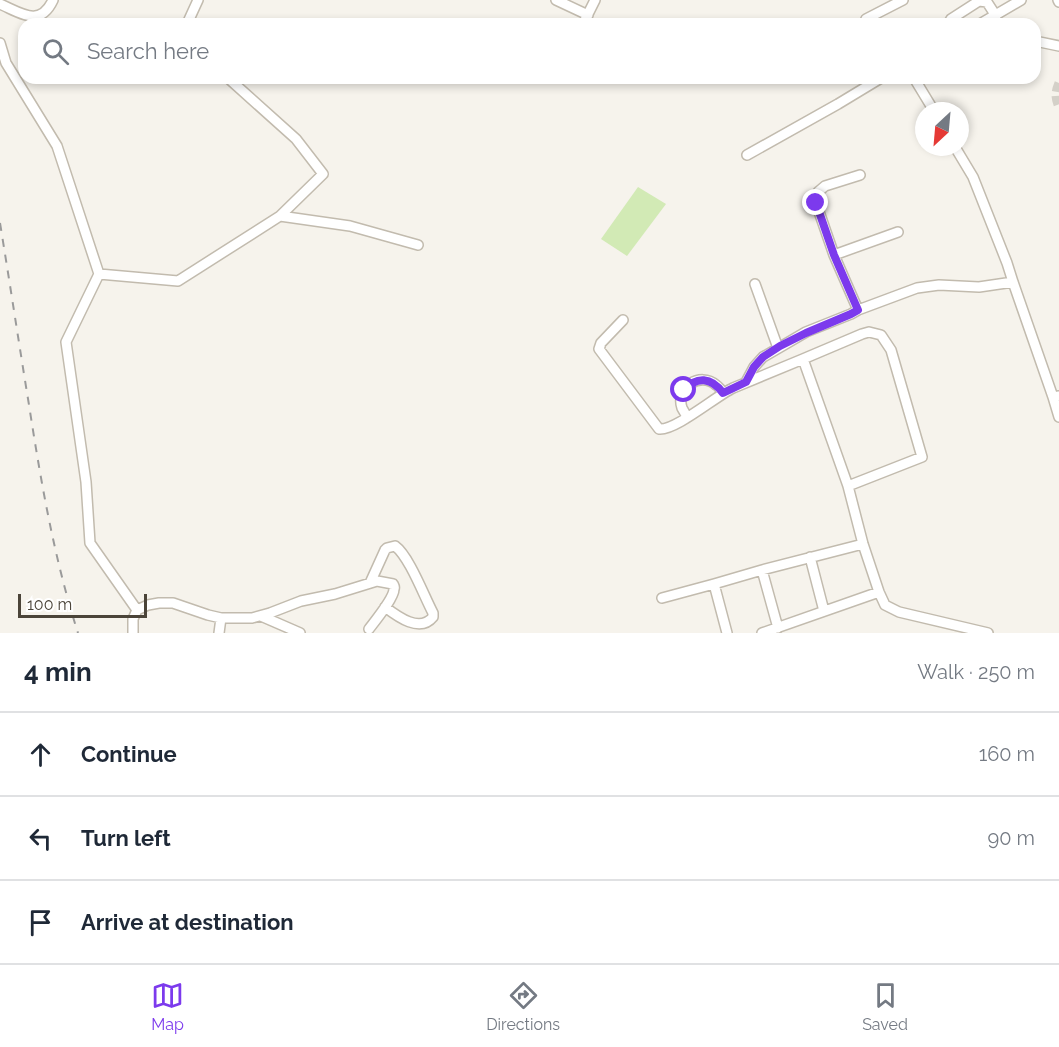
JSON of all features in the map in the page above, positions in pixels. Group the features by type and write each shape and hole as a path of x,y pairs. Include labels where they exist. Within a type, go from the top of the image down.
{"street":[{"path":"0,4 32,17 46,12 53,0"},
{"path":"190,18 198,0"},
{"path":"556,0 588,15"},
{"path":"586,18 595,0"},
{"path":"870,18 903,0"},
{"path":"991,18 1021,0"},
{"path":"954,18 979,1 987,2 996,15"},
{"path":"1041,42 1059,46"},
{"path":"0,43 6,63 18,83"},
{"path":"19,84 57,146 99,274 66,342 86,482 90,543 137,610"},
{"path":"99,274 178,281 279,216 323,174 296,139 235,84"},
{"path":"747,155 871,84"},
{"path":"918,84 929,102"},
{"path":"961,156 974,177 1007,263 1056,397 1059,417"},
{"path":"858,310 834,255 816,198 825,186 860,176"},
{"path":"279,216 350,226 418,245"},
{"path":"834,255 898,232"},
{"path":"746,382 754,367 763,357 806,333 858,310 917,288 939,285 979,287 1013,282"},
{"path":"755,284 778,348"},
{"path":"623,320 601,343 599,349 659,429 666,429 723,393 746,382 862,333 881,334 891,350 922,457 848,486"},
{"path":"803,359 848,486 863,543 885,605 899,612 988,633"},
{"path":"688,417 682,409 681,400 684,390 690,383 709,380 723,393"},
{"path":"662,598 863,543"},
{"path":"370,583 384,550 395,546 400,549 411,568 433,617 431,621 419,625 403,620 385,607"},
{"path":"810,557 825,611"},
{"path":"762,570 778,628"},
{"path":"133,633 133,619 137,610 148,605 166,602 221,618 252,618 301,601 335,594 377,581 393,584 394,592 369,629"},
{"path":"714,584 727,633"},
{"path":"762,633 879,592"},
{"path":"261,616 300,633"},
{"path":"219,633 221,618"}],"green space":[{"path":"638,187 666,204 627,256 601,239"}],"tunnel":[{"path":"1059,83 1056,95 1059,107"}],"railway":[{"path":"0,223 43,491 62,577 78,633"}],"route":[{"path":"684,390 690,383 709,380 723,393 746,382 754,367 763,357 780,346 858,310 834,255 816,203"}]}
